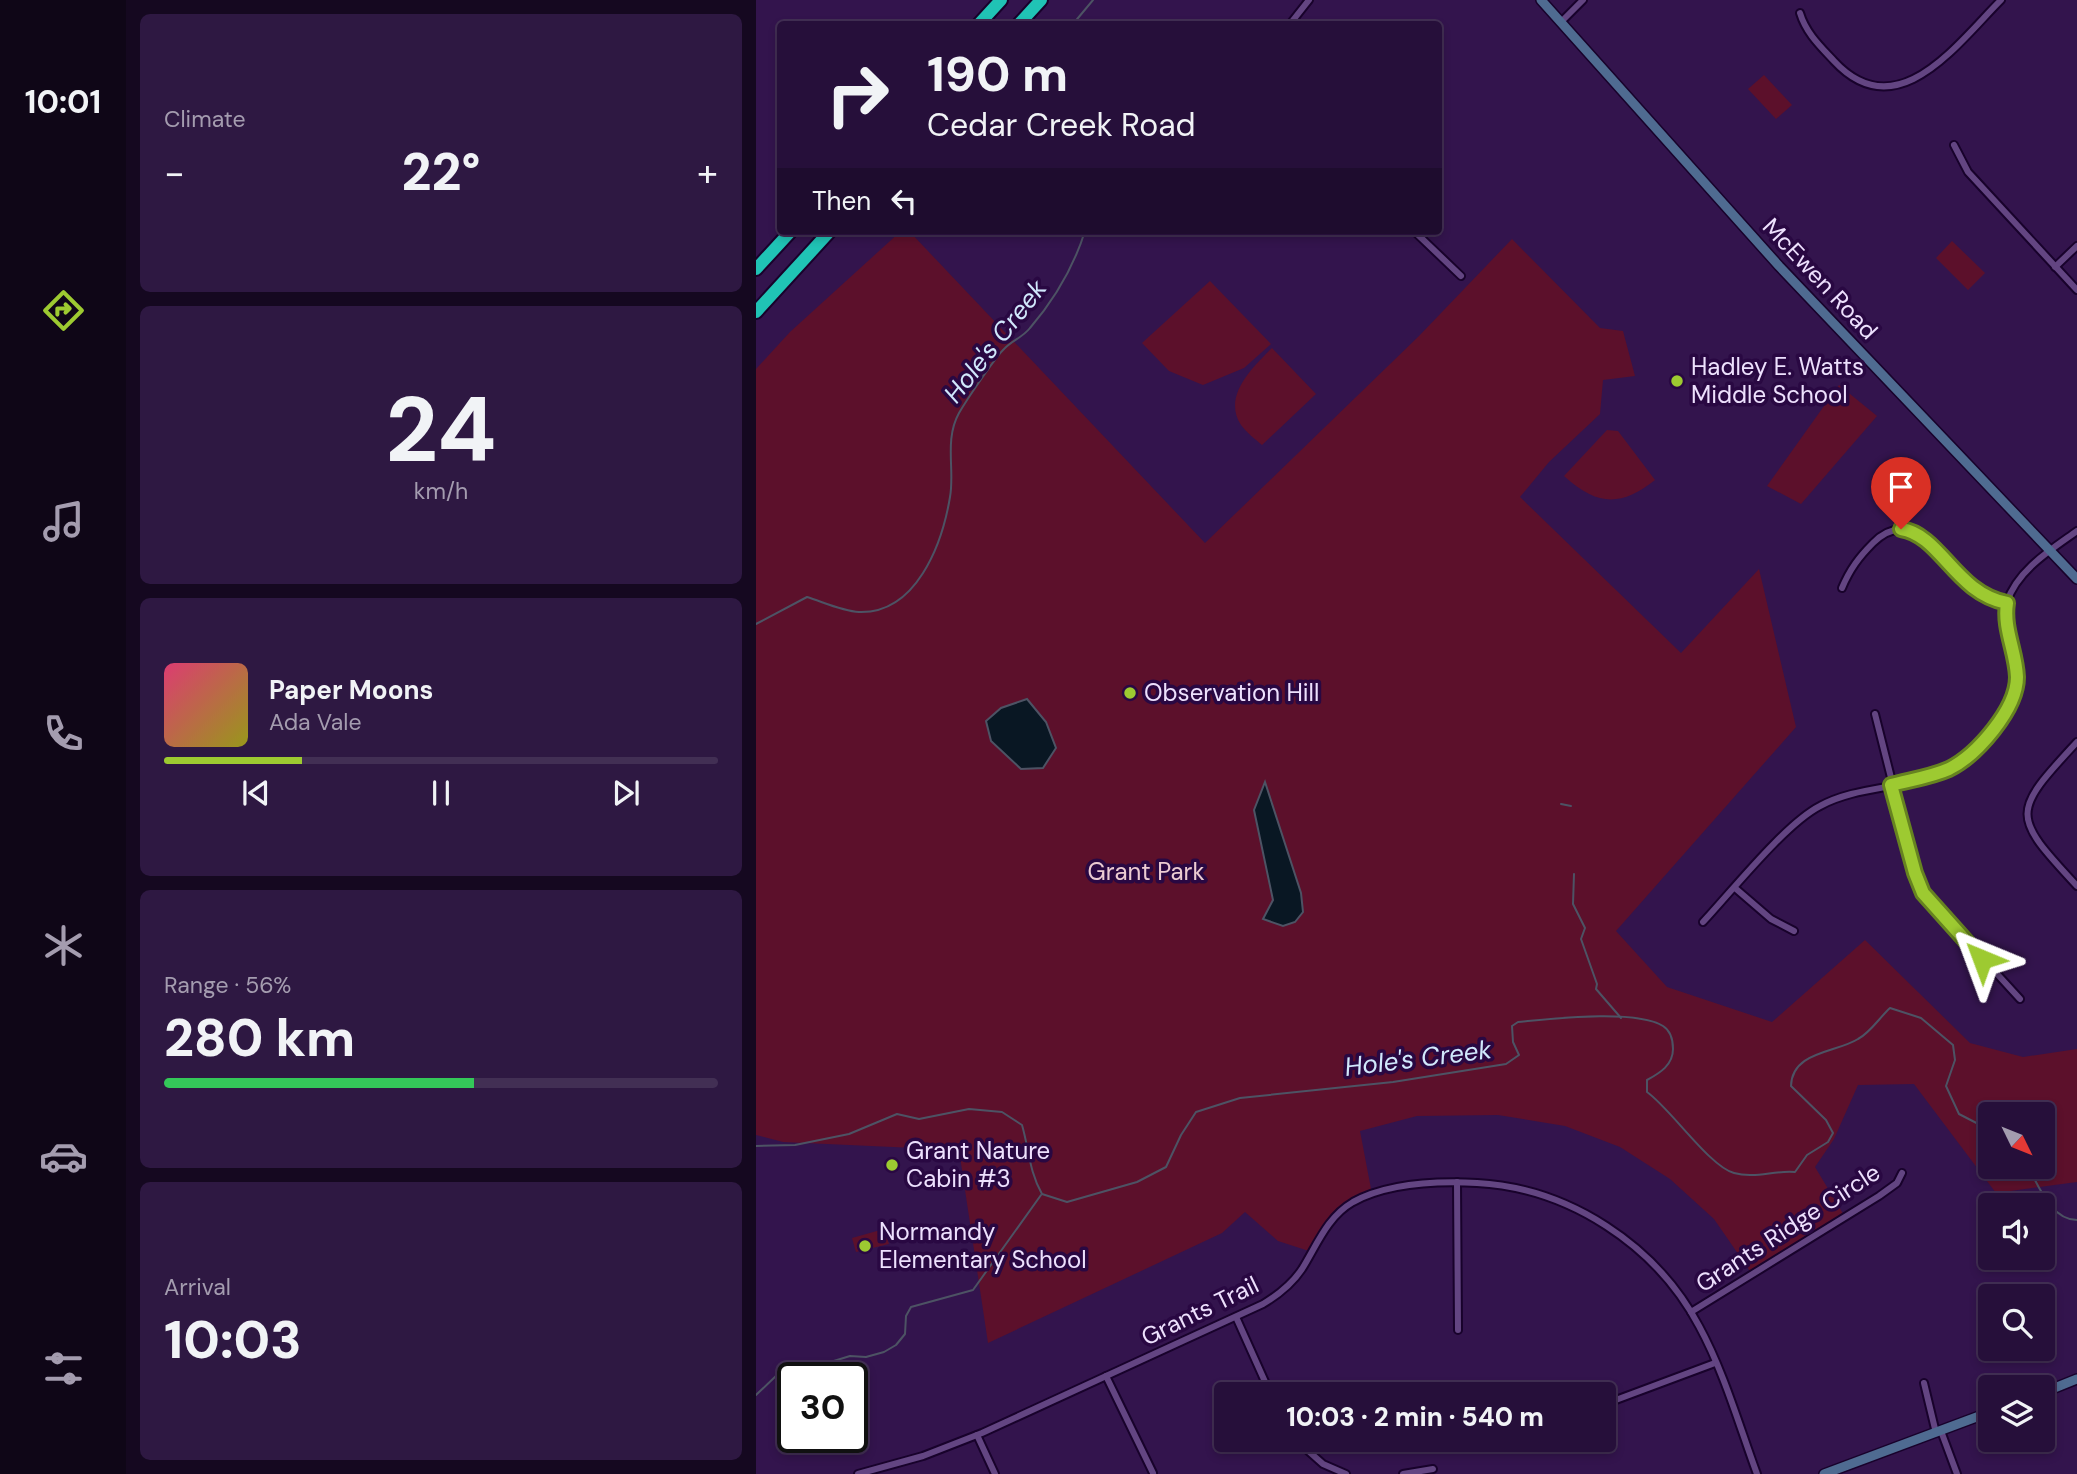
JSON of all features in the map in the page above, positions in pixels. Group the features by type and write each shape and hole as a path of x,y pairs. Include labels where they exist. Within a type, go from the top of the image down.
{"highway":[{"path":"982,21 1001,0"},
{"path":"1022,21 1041,0"},
{"path":"756,269 787,235"},
{"path":"756,312 826,235"}],"street":[{"path":"1292,21 1309,0"},
{"name":"McEwen Road","path":"1541,0 1779,266 2077,579"},
{"path":"1561,22 1583,0"},
{"path":"1800,13 1810,35 1849,75 1875,85 1895,86 1914,80 1930,70 2001,0"},
{"path":"1954,145 1968,172 2077,290"},
{"path":"1417,235 1461,276"},
{"path":"2055,267 2077,246"},
{"path":"1842,588 1857,558 1881,535 1901,529 1919,535 1972,589 2007,603"},
{"path":"1703,922 1809,812 1831,801 1953,766 1965,758 2007,712 2017,682 2006,625 2007,603 2023,575 2050,550 2077,531"},
{"path":"1875,714 1891,785 1923,893 2020,999"},
{"path":"2077,742 2035,787 2028,811 2034,838 2077,886"},
{"path":"1735,888 1770,919 1794,931"},
{"name":"Grants Ridge Circle","path":"1691,1312 1879,1196 1896,1183 1902,1173"},
{"path":"1457,1182 1458,1330"},
{"name":"Grants Trail","path":"858,1474 923,1456 977,1435 1263,1304 1285,1289 1301,1271 1326,1227 1351,1203 1394,1190 1457,1182 1528,1191 1587,1215 1629,1242 1648,1259 1691,1312 1715,1363 1757,1474"},
{"path":"1236,1317 1265,1382"},
{"path":"1616,1400 1715,1363"},
{"path":"1106,1376 1153,1473"},
{"path":"2055,1388 2077,1380"},
{"path":"1924,1383 1939,1432 1957,1474"},
{"path":"1824,1474 1978,1417"},
{"path":"977,1435 995,1474"},
{"path":"1308,1452 1328,1471 1346,1474"},
{"path":"1403,1474 1433,1469"}],"green space":[{"path":"1764,75 1792,105 1776,119 1748,89"},
{"name":"Grant Park","path":"897,235 913,235 1205,543 1419,336 1512,239 1600,328 1623,331 1635,376 1603,380 1600,414 1549,462 1520,497 1681,653 1759,569 1796,727 1616,931 1667,987 1772,1022 1865,940 1970,1043 2023,1057 2077,1049 2077,1182 1996,1193 1986,1180 2055,1179 2055,1102 1978,1102 1978,1169 1914,1084 1858,1085 1834,1139 1815,1167 1845,1217 1752,1274 1714,1219 1670,1179 1620,1147 1565,1126 1498,1115 1417,1116 1360,1131 1372,1194 1342,1210 1312,1252 1278,1241 1245,1212 1222,1233 988,1343 959,1150 783,1142 756,1135 756,369 790,332"},
{"path":"1952,241 1985,273 1968,290 1936,258"},
{"path":"1210,281 1271,344 1244,368 1203,385 1169,371 1142,343"},
{"path":"1272,348 1316,394 1262,445 1241,425 1235,403 1242,383"},
{"path":"1839,385 1877,416 1801,504 1767,486"},
{"path":"1607,430 1618,431 1655,480 1643,489 1620,499 1598,498 1564,476"},
{"path":"884,1229 889,1244 856,1252 852,1238"}],"water":[{"path":"1027,699 1046,722 1056,748 1043,768 1021,769 991,741 986,721 1001,708"},
{"path":"1265,782 1301,893 1303,912 1295,922 1283,926 1263,919 1273,900 1254,810"}],"waterway":[{"name":"Hole's Creek","path":"1076,21 1093,0"},
{"name":"Hole's Creek","path":"756,624 807,597 859,612 879,610 896,602 911,589 933,555 946,516 951,487 952,434 959,413 1001,353 1027,331 1047,306 1069,270 1083,235"},
{"path":"1561,804 1571,806"},
{"path":"1574,874 1573,904 1585,928 1581,939 1597,984 1596,989 1621,1018"},
{"name":"Hole's Creek","path":"756,1146 795,1145 849,1134 897,1114 919,1119 969,1109 1002,1112 1022,1125 1032,1168 1042,1194 1067,1202 1137,1182 1166,1167 1181,1135 1196,1112 1240,1098 1393,1082 1506,1064 1519,1055 1513,1042 1512,1026 1518,1022 1614,1016 1650,1021 1668,1030 1673,1046 1671,1060 1647,1080 1647,1092 1714,1160 1724,1168 1742,1175 1795,1172 1807,1155 1828,1142 1833,1133 1826,1120 1791,1086 1793,1075 1807,1059 1849,1044 1862,1036 1890,1008 1921,1018 1953,1045 1955,1060 1946,1086 1959,1114 1978,1124"},
{"name":"Hole's Creek","path":"2035,1180 2053,1208 2068,1219 2077,1220"},
{"path":"756,1395 778,1374 798,1372 850,1356 866,1357 896,1345 905,1334 906,1316 911,1307 973,1290 1041,1195"}],"place":[{"name":"Hadley E. Watts Middle School","path":"1677,381"},
{"name":"Observation Hill","path":"1130,693"},
{"name":"Grant Nature Cabin #3","path":"892,1165"},
{"name":"Normandy Elementary School","path":"865,1246"}],"route":[{"path":"1901,529 1919,535 1972,589 2007,603 2006,625 2017,682 2007,712 1965,758 1953,766 1891,785 1923,893 1982,959"}]}
